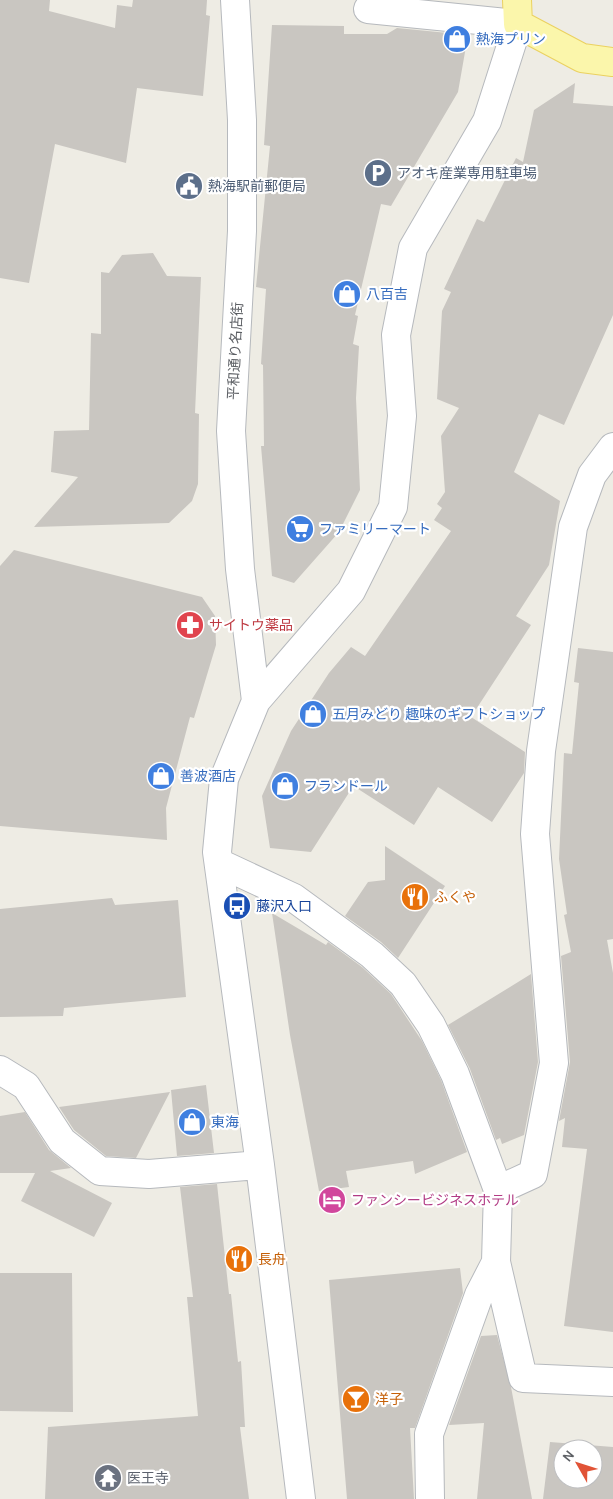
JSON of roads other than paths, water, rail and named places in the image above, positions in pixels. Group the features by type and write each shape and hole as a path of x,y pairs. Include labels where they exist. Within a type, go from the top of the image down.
{"main road":[{"path":"518,12 582,58 613,62"}],"street":[{"name":"平和通り名店街","path":"235,0 242,120 242,221 231,431 240,569 256,701"},
{"path":"301,1499 260,1165 217,852 224,779 256,701 351,591 393,507 402,416 396,335 413,248 487,121 518,12 368,9"},
{"path":"498,1190 533,1174 554,1063 535,834 541,751 573,527 592,475 613,447"},
{"path":"219,863 294,898 372,955 403,984 431,1025 455,1074 498,1190 496,1262 523,1378 613,1382"},
{"path":"0,1070 26,1086 62,1141 100,1171 149,1174 260,1165"},
{"path":"430,1499 429,1434 479,1295 496,1262"}],"place":[{"name":"熱海プリン","path":"457,39"},
{"name":"アオキ産業専用駐車場","path":"378,173"},
{"name":"熱海駅前郵便局","path":"189,186"},
{"name":"八百吉","path":"347,294"},
{"name":"ファミリーマート","path":"300,529"},
{"name":"サイトウ薬品","path":"190,625"},
{"name":"五月みどり 趣味のギフトショップ","path":"313,714"},
{"name":"善波酒店","path":"161,776"},
{"name":"フランドール","path":"285,786"},
{"name":"ふくや","path":"415,897"},
{"name":"藤沢入口","path":"237,906"},
{"name":"東海","path":"192,1122"},
{"name":"ファンシービジネスホテル","path":"332,1200"},
{"name":"長舟","path":"239,1259"},
{"name":"洋子","path":"356,1399"},
{"name":"医王寺","path":"108,1478"}]}
